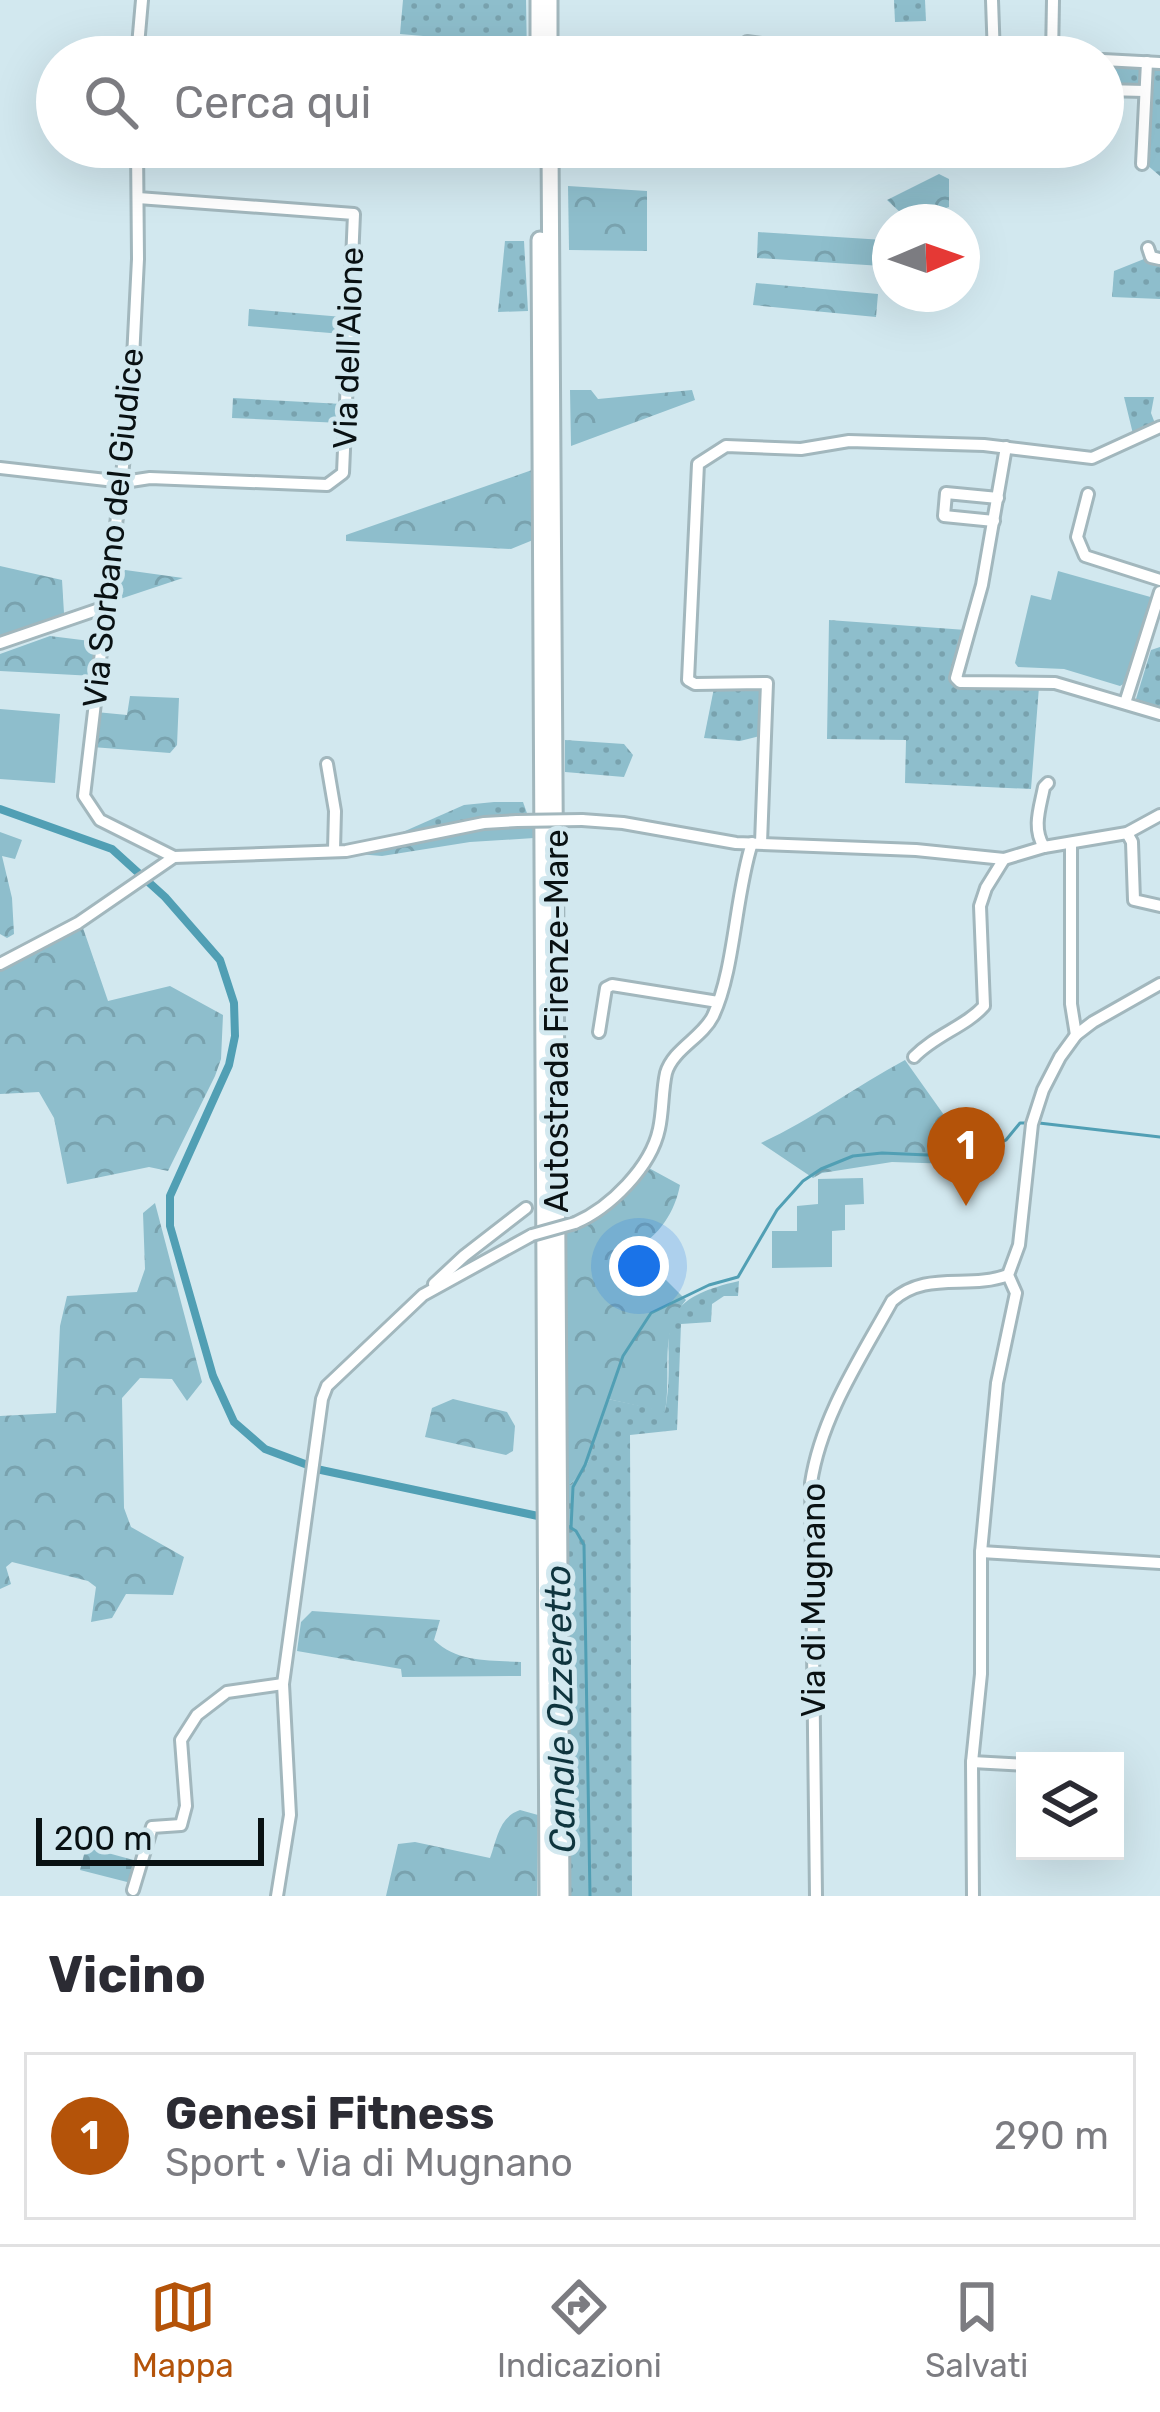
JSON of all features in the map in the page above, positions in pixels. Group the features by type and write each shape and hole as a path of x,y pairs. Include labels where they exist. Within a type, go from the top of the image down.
{"highway":[{"path":"539,0 539,36"},
{"path":"549,0 550,36"},
{"name":"Autostrada Firenze-Mare","path":"539,168 548,1896"},
{"name":"Autostrada Firenze-Mare","path":"550,168 561,1896"}],"street":[{"path":"139,36 142,0"},
{"path":"992,0 993,36"},
{"path":"1052,36 1053,0"},
{"path":"1124,62 1154,63 1145,91 1142,164"},
{"path":"1124,90 1145,91"},
{"name":"Via Sorbano del Giudice","path":"137,168 135,336 124,482 84,796 100,820 174,857"},
{"name":"Via dell'Aione","path":"124,482 150,478 327,485 343,469 354,214 138,198"},
{"path":"1148,248 1151,257 1160,260"},
{"path":"423,1295 532,1235 575,1223 602,1208 652,1149 669,1066 702,1032 718,1002 742,874 757,843 767,683 695,684 688,680 698,464 726,446 801,449 849,441 932,442 1102,457 1160,427"},
{"path":"1006,447 973,623 956,679 1055,683 1160,714"},
{"path":"0,468 124,482"},
{"path":"994,521 944,516 946,493 998,498"},
{"path":"1088,494 1077,538 1084,556 1160,580"},
{"path":"1125,703 1160,592"},
{"path":"0,643 108,606"},
{"path":"327,764 334,850"},
{"path":"1045,847 1037,836 1037,821 1048,783"},
{"path":"0,964 78,923 174,857 334,850 405,842 484,823 582,820 757,843 1004,859 1127,833 1160,815"},
{"path":"1127,833 1132,842 1134,900 1160,907"},
{"path":"1071,844 1070,986 1076,1035"},
{"path":"914,1057 931,1039 984,1006 980,906 1004,859"},
{"path":"974,1896 972,1762 981,1674 981,1552 997,1383 1016,1293 1008,1275 1018,1245 1037,1105 1076,1035 1160,984"},
{"path":"598,1032 606,988 612,985 718,1002"},
{"path":"277,1896 290,1815 283,1684 327,1386 464,1256 526,1208"},
{"name":"Via di Mugnano","path":"816,1896 811,1483 815,1455 824,1428 892,1301 922,1282 1008,1275"},
{"path":"981,1552 1160,1563"},
{"path":"133,1890 152,1826 181,1825 186,1806 182,1741 197,1714 227,1692 283,1684"},
{"path":"972,1762 1016,1764"}],"green space":[{"path":"403,0 526,0 527,36 400,34"},
{"path":"894,0 925,0 926,21 895,22"},
{"path":"1153,65 1160,65 1160,176 1147,165"},
{"path":"1124,66 1143,66 1142,84 1124,84"},
{"path":"939,174 949,179 949,204 891,204 887,200"},
{"path":"568,186 647,191 647,251 569,250"},
{"path":"758,232 872,239 872,265 757,258"},
{"path":"505,241 524,241 528,311 498,312"},
{"path":"1149,257 1160,262 1160,299 1112,297 1114,271"},
{"path":"756,283 872,293 872,312 876,312 876,317 753,305"},
{"path":"249,309 343,317 342,334 248,326"},
{"path":"570,390 591,390 598,399 692,390 695,400 571,446"},
{"path":"1124,397 1154,397 1151,413 1156,426 1134,438"},
{"path":"233,398 342,404 341,423 232,418"},
{"path":"532,470 533,540 511,549 346,541 346,535"},
{"path":"0,566 62,580 64,613 0,639"},
{"path":"118,569 183,578 114,601"},
{"path":"1058,571 1154,598 1129,681 1120,686 1064,669 1018,667 1015,663 1031,595 1051,600"},
{"path":"829,620 966,630 951,677 955,684 1039,687 1031,789 905,783 906,740 827,739"},
{"path":"50,636 98,642 94,676 0,671 0,654"},
{"path":"1160,647 1160,707 1136,699 1151,650"},
{"path":"762,687 760,736 740,741 704,738 714,688"},
{"path":"130,696 179,698 177,745 170,753 92,747 96,712 127,715"},
{"path":"0,709 60,714 55,783 0,779"},
{"path":"565,740 624,744 633,755 624,777 565,772"},
{"path":"523,802 528,816 397,840 396,835 464,805"},
{"path":"533,823 534,838 382,856 357,854 447,831"},
{"path":"0,832 22,840 15,859 2,856 12,898 14,934 7,938 0,934"},
{"path":"83,928 108,1001 170,986 223,1015 221,1059 168,1171 149,1167 67,1184 54,1118 39,1092 0,1094 0,970"},
{"path":"905,1060 944,1115 933,1128 955,1148 953,1164 892,1162 813,1178 761,1143 798,1124"},
{"path":"647,1167 680,1185 665,1222 635,1249 686,1300 669,1339 665,1412 608,1399 590,1459 567,1486 564,1232 593,1220"},
{"path":"863,1178 864,1204 845,1205 845,1230 832,1231 832,1267 772,1268 772,1231 797,1231 797,1206 818,1204 818,1179"},
{"path":"155,1203 202,1382 187,1401 172,1379 140,1378 122,1398 124,1508 131,1527 184,1557 173,1595 126,1594 112,1618 91,1622 96,1587 88,1581 12,1562 6,1567 11,1584 0,1589 0,1416 56,1413 60,1326 67,1296 137,1292 145,1269 143,1213"},
{"path":"739,1281 738,1296 724,1296 712,1304 711,1322 681,1324 677,1430 630,1435 632,1896 570,1896 567,1486 590,1458 608,1399 665,1411 670,1327 676,1313 688,1300"},
{"path":"453,1399 507,1412 515,1426 513,1451 506,1455 425,1437 432,1408"},
{"path":"312,1611 440,1620 434,1640 443,1647 474,1659 521,1662 521,1676 402,1677 401,1669 297,1651 301,1622"},
{"path":"520,1810 538,1815 537,1896 386,1896 398,1844 415,1842 490,1858 503,1823"},
{"path":"86,1847 137,1861 131,1883 80,1870"}],"waterway":[{"name":"Canale Ozzeretto","path":"0,809 112,849 165,897 220,960 234,1003 235,1036 229,1065 170,1196 170,1226 213,1376 234,1422 265,1449 321,1470 538,1516"},
{"path":"571,1528 573,1487 623,1356 651,1313 709,1285 738,1277 777,1210 821,1169 853,1156 882,1153 973,1157 1026,1123"},
{"path":"1039,1123 1160,1137"},
{"name":"Canale Ozzeretto","path":"568,1526 584,1545 590,1896"}],"place":[{"name":"Genesi Fitness","path":"966,1206"}]}
